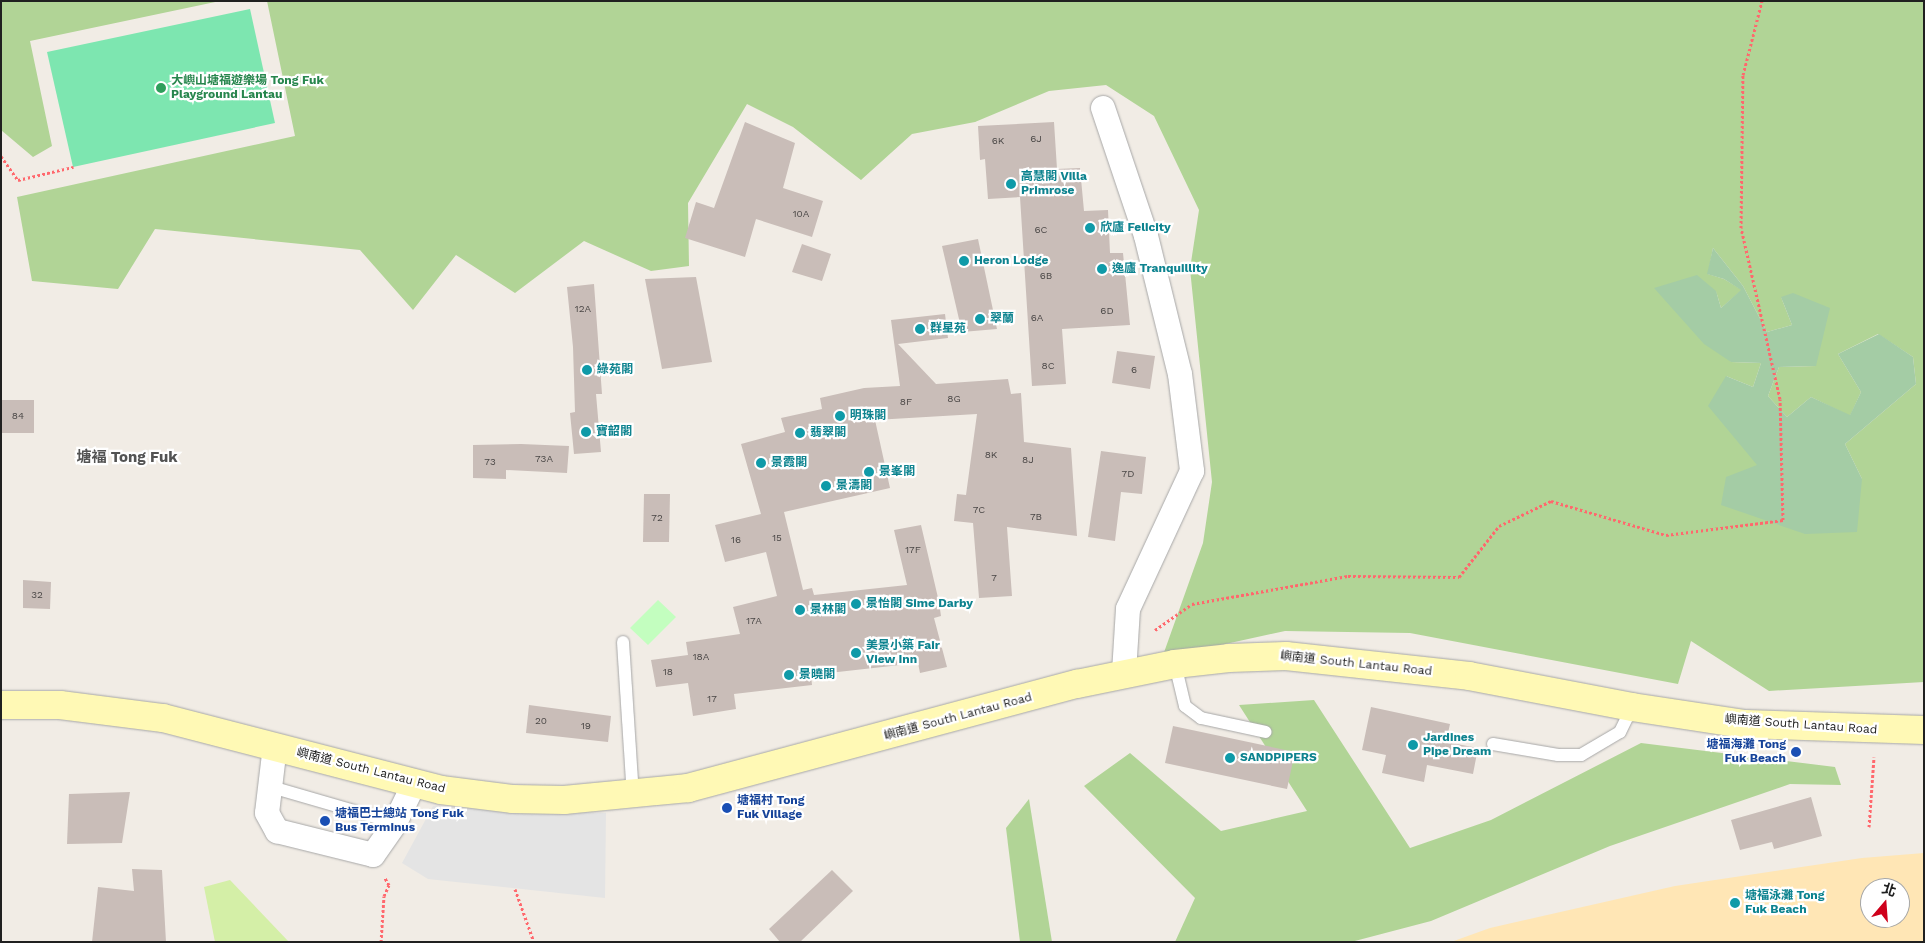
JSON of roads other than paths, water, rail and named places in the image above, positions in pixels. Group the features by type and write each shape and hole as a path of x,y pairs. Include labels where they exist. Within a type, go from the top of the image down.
{"main road":[{"name":"嶼南道 South Lantau Road","path":"1,705 106,709 172,720 414,784 513,799 633,796 729,779 1124,662 1174,664 1248,657 1315,658 1469,676 1632,707 1745,724 1924,730"}],"street":[{"path":"1103,108 1146,236 1180,374 1192,471 1128,609 1124,662"},
{"path":"275,746 268,786 266,813 277,831 373,855 395,823 414,784"}],"lane":[{"path":"623,642 633,796"},
{"path":"1174,664 1185,706 1201,718 1266,732"},
{"path":"1493,744 1558,755 1581,755 1620,732 1632,707"},
{"path":"268,786 395,823"}],"place":[{"name":"大嶼山塘福遊樂場 Tong Fuk Playground Lantau","path":"161,88"},
{"name":"高慧閣 Villa Primrose","path":"1011,184"},
{"name":"欣廬 Felicity","path":"1090,228"},
{"name":"Heron Lodge","path":"964,261"},
{"name":"逸廬 Tranquillity","path":"1102,269"},
{"name":"翠蘭","path":"980,319"},
{"name":"群星苑","path":"920,329"},
{"name":"綠苑閣","path":"587,370"},
{"name":"明珠閣","path":"840,416"},
{"name":"寶韶閣","path":"586,432"},
{"name":"翡翠閣","path":"800,433"},
{"name":"景霞閣","path":"761,463"},
{"name":"景峯閣","path":"869,472"},
{"name":"景濤閣","path":"826,486"},
{"name":"景怡閣 Sime Darby","path":"856,604"},
{"name":"景林閣","path":"800,610"},
{"name":"美景小築 Fair View Inn","path":"856,653"},
{"name":"景曉閣","path":"789,675"},
{"name":"Jardines Pipe Dream","path":"1413,745"},
{"name":"塘福海灘 Tong Fuk Beach","path":"1796,752"},
{"name":"SANDPIPERS","path":"1230,758"},
{"name":"塘福村 Tong Fuk Village","path":"727,808"},
{"name":"塘福巴士總站 Tong Fuk Bus Terminus","path":"325,821"},
{"name":"塘褔泳灘 Tong Fuk Beach","path":"1735,903"}],"district":[{"name":"塘褔 Tong Fuk","path":"127,458"}]}
